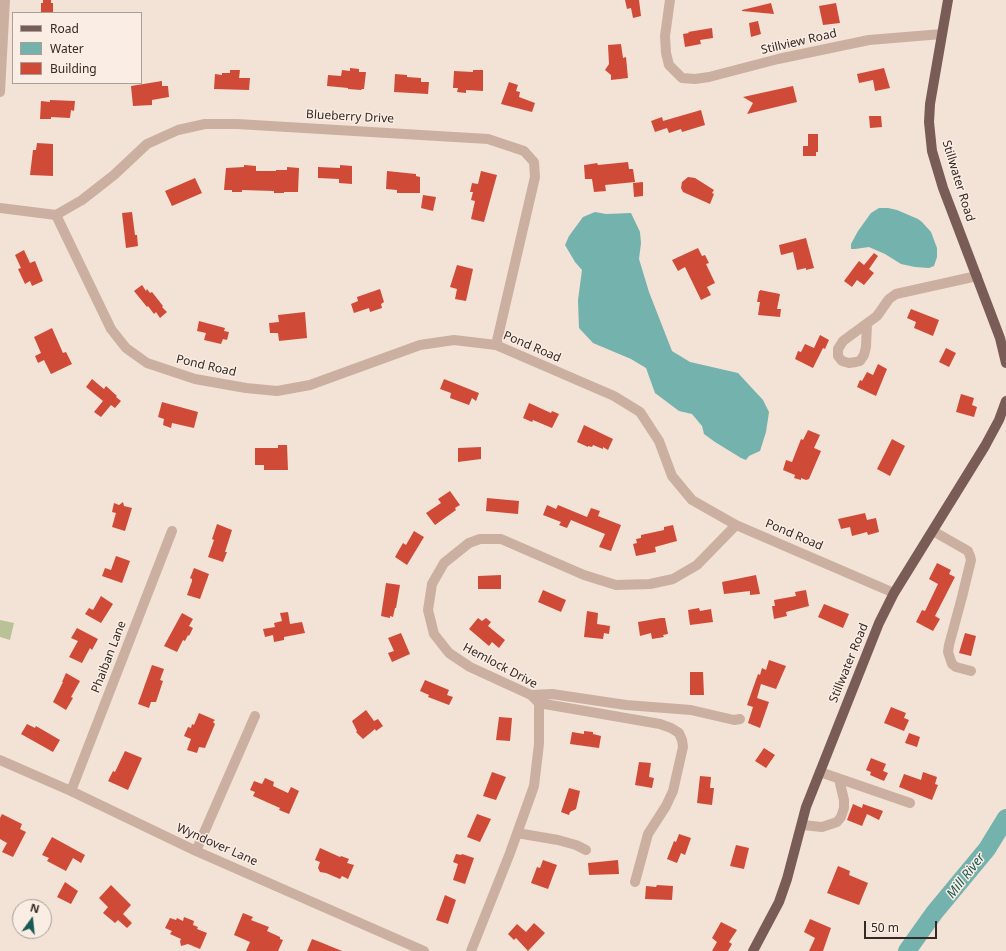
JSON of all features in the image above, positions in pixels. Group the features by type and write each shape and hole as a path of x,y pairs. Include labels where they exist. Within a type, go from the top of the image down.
{"main road":[{"name":"Stillwater Road","path":"948,0 930,104 929,122 932,151 944,188 1000,338 1006,363"},
{"name":"Stillwater Road","path":"753,951 779,902 787,879 806,807 879,623 894,592 986,446 1006,402"}],"street":[{"path":"0,92 5,0"},
{"name":"Stillview Road","path":"670,0 665,36 666,53 669,65 682,78 695,79 813,51 869,40 942,34"},
{"name":"Blueberry Drive","path":"56,215 82,200 114,175 147,144 178,130 205,124 237,124 469,137 488,139 506,144 524,151 534,162 535,177 496,345"},
{"path":"0,208 56,215"},
{"name":"Pond Road","path":"56,215 111,329 126,348 147,363 195,379 246,388 277,391 310,385 420,345 454,340 496,345 614,396 640,412 659,441 672,476 692,500 736,525 894,592"},
{"path":"867,324 877,316 890,299 896,294 977,276"},
{"name":"Hemlock Drive","path":"471,951 517,834 534,786 539,744 540,703 531,695 470,667 449,653 434,634 428,610 432,584 444,563 469,543 480,539 501,540 584,575 616,585 650,584 673,579 697,565 736,525"},
{"name":"Phaiban Lane","path":"71,791 172,531"},
{"path":"932,531 968,551 970,556 962,597 948,652 952,664 956,667 971,671"},
{"path":"531,695 544,694 567,696 626,705 691,710 734,720 740,719"},
{"path":"540,703 660,724 679,733 683,747 673,791 666,806 648,834 635,882"},
{"path":"196,851 255,716"},
{"name":"Wyndover Lane","path":"0,760 71,791 196,851 424,951"},
{"path":"820,772 910,803"},
{"path":"802,825 822,827 837,822 841,817 844,808 844,800 839,779"},
{"path":"517,834 558,840 576,845 586,850"}],"green space":[{"path":"0,620 14,623 10,640 0,637"}],"water":[{"path":"879,208 897,210 922,222 931,232 937,248 937,257 934,266 929,268 901,264 885,254 869,247 851,249 851,244 858,231 871,213"},
{"path":"595,212 606,214 631,213 640,232 641,243 639,259 649,292 672,351 690,362 738,373 763,400 769,412 766,432 760,451 749,456 746,460 715,442 704,434 702,426 692,414 679,411 655,393 646,368 631,359 593,343 579,328 578,300 582,270 575,262 565,245 569,236 583,217"}],"building":[{"path":"43,0 51,0 51,3 53,3 53,12 41,12 41,3 43,3"},
{"path":"625,0 639,0 641,16 633,18 631,8 627,9"},
{"path":"771,3 774,14 742,11 742,10"},
{"path":"836,3 840,23 823,25 819,6"},
{"path":"758,21 761,34 751,37 749,23"},
{"path":"712,28 713,38 700,40 701,44 685,47 683,34"},
{"path":"621,44 623,58 626,57 628,78 611,80 611,75 605,70 609,64 608,45"},
{"path":"350,68 359,69 359,72 366,72 364,89 348,89 327,86 328,75 341,76 342,70 350,71"},
{"path":"884,68 890,88 875,91 873,80 859,83 857,74"},
{"path":"230,70 240,70 239,78 250,78 249,90 214,89 215,74 222,75 222,73 230,73"},
{"path":"473,70 483,70 483,91 466,90 466,93 457,92 458,88 453,88 454,71 473,72"},
{"path":"395,74 421,78 421,82 429,82 428,94 394,92"},
{"path":"162,81 162,86 168,86 169,97 152,100 152,105 133,106 131,86"},
{"path":"509,82 518,85 516,91 520,92 519,97 535,103 532,112 501,104"},
{"path":"793,86 797,102 747,114 753,103 743,97"},
{"path":"50,100 75,101 74,111 71,110 70,118 51,117 51,119 40,119 41,101 50,102"},
{"path":"701,110 705,125 682,132 681,129 669,133 667,128 655,132 651,121 662,117 663,121"},
{"path":"869,116 881,116 882,127 870,128"},
{"path":"808,134 818,134 818,152 816,152 816,156 803,156 803,146 808,146"},
{"path":"37,143 53,144 53,176 30,175 33,150 36,150"},
{"path":"628,162 629,169 633,169 635,182 605,185 606,191 594,192 592,179 585,179 584,165"},
{"path":"244,165 256,166 256,171 287,170 287,167 299,168 298,192 274,193 274,191 242,190 242,192 232,192 232,190 224,190 226,168 244,167"},
{"path":"340,165 352,166 352,184 339,183 339,179 318,178 318,167 340,168"},
{"path":"387,171 416,174 416,176 420,177 420,193 397,193 397,190 386,189"},
{"path":"481,171 497,175 484,222 471,219 475,201 471,200 473,192 470,192 472,183 478,184"},
{"path":"688,177 695,178 714,190 710,204 683,192 681,188 682,182"},
{"path":"195,178 202,193 172,206 165,191"},
{"path":"643,182 643,196 634,197 633,183"},
{"path":"423,195 436,197 433,211 421,208"},
{"path":"132,212 138,246 126,248 122,213"},
{"path":"806,238 814,268 797,270 793,252 781,255 779,245"},
{"path":"698,248 702,256 705,255 709,263 706,264 715,283 707,287 711,295 701,300 685,267 678,271 672,260"},
{"path":"24,250 30,263 35,261 43,281 32,286 30,281 25,284 18,269 21,268 15,255"},
{"path":"874,253 878,256 869,269 874,273 864,285 857,280 852,287 844,281 859,261 864,265"},
{"path":"457,265 473,269 466,301 455,299 457,289 450,287"},
{"path":"142,285 146,291 147,289 150,293 152,292 167,312 160,318 156,312 154,314 148,306 147,307 134,291"},
{"path":"380,289 384,302 381,304 382,308 370,312 369,308 354,313 351,304 358,301 357,297"},
{"path":"760,290 780,294 777,309 781,309 780,317 758,315 760,302 757,302"},
{"path":"911,309 939,320 933,336 914,328 916,322 907,318"},
{"path":"305,312 307,338 279,341 278,333 270,333 269,323 279,322 278,315"},
{"path":"199,321 225,328 224,331 229,332 227,340 223,339 221,344 204,340 206,333 197,331"},
{"path":"52,328 63,353 66,352 72,364 51,374 44,360 38,363 35,356 41,353 34,337"},
{"path":"820,335 829,340 825,349 823,348 813,368 795,359 798,351 801,352 805,344 814,348"},
{"path":"946,348 956,353 949,367 939,362"},
{"path":"878,364 887,369 876,396 857,387 860,380 862,381 867,372 873,375"},
{"path":"92,379 104,389 106,386 121,401 115,408 111,405 101,417 94,412 103,401 86,387"},
{"path":"444,379 479,393 476,401 472,398 469,405 450,398 451,393 440,389"},
{"path":"961,394 974,398 972,405 977,407 974,417 956,412"},
{"path":"162,402 198,412 194,428 172,423 171,428 163,425 164,419 158,417"},
{"path":"529,403 551,413 552,411 559,414 552,428 533,420 532,422 523,418"},
{"path":"584,425 613,439 608,450 603,447 603,449 593,445 592,447 588,447 577,442"},
{"path":"808,430 820,435 814,448 821,451 809,479 806,480 801,478 801,480 794,478 795,475 783,470 786,460 792,462 801,439 803,440"},
{"path":"892,439 905,446 890,476 877,469"},
{"path":"278,445 287,445 288,470 264,470 264,465 255,465 255,448 278,448"},
{"path":"481,447 481,459 458,462 458,448"},
{"path":"450,491 460,505 455,508 456,510 435,525 426,513 441,503 438,499"},
{"path":"487,498 519,501 518,514 486,511"},
{"path":"123,502 124,506 132,508 125,531 112,527 116,513 112,512 114,503 119,505"},
{"path":"547,505 556,509 558,505 587,517 591,508 600,511 598,516 621,525 611,551 599,547 605,534 571,520 567,528 559,525 561,522 543,515"},
{"path":"865,513 867,520 876,518 879,532 868,535 867,532 852,536 850,527 841,529 838,519"},
{"path":"217,524 232,530 223,562 208,557 214,540 212,539"},
{"path":"673,525 677,541 655,547 656,552 636,556 633,544 637,543 636,539 641,538 641,535 664,530 664,527"},
{"path":"414,531 424,537 407,565 395,557 403,543 406,545"},
{"path":"116,556 130,561 122,583 102,576 105,568 111,570"},
{"path":"937,563 951,570 949,574 955,577 935,616 940,619 933,631 916,622 922,610 925,611 938,584 929,579"},
{"path":"194,568 209,574 200,599 187,595 192,581 190,578"},
{"path":"501,575 501,589 478,589 478,576"},
{"path":"756,575 760,594 750,595 750,591 724,594 722,582"},
{"path":"386,583 400,585 396,608 393,617 390,616 390,618 381,616"},
{"path":"543,590 566,600 561,612 538,602"},
{"path":"806,590 809,606 786,612 787,616 774,619 772,606 775,606 774,600 796,596 795,592"},
{"path":"101,596 113,604 101,623 85,614 89,608 93,610"},
{"path":"824,604 849,614 843,628 818,617"},
{"path":"699,608 700,611 711,609 713,622 690,625 688,610"},
{"path":"587,611 598,613 597,624 610,626 609,634 604,633 603,639 584,637"},
{"path":"288,612 290,624 302,622 305,633 284,637 284,640 274,642 273,635 265,637 263,629 275,627 274,623 282,621 280,613"},
{"path":"182,613 193,619 189,626 193,628 185,641 183,640 177,652 164,646"},
{"path":"478,618 482,621 486,618 491,622 488,626 505,640 499,648 492,642 489,646 469,629"},
{"path":"665,618 668,634 663,635 664,637 652,639 651,633 640,636 638,622"},
{"path":"77,628 98,639 92,650 90,648 82,663 69,657 78,641 71,638"},
{"path":"401,633 410,654 392,662 388,653 394,651 388,638"},
{"path":"965,633 976,636 971,656 959,653"},
{"path":"769,660 786,666 776,689 761,684 757,698 769,702 760,728 748,723 753,707 747,705 758,674 760,675 762,668 766,670"},
{"path":"152,665 164,669 160,680 163,681 156,702 151,702 149,708 138,704"},
{"path":"690,672 703,672 704,695 690,695"},
{"path":"66,673 80,681 66,710 53,702"},
{"path":"425,680 449,690 447,695 453,697 449,705 428,697 429,695 420,691"},
{"path":"891,707 906,713 904,718 909,720 904,731 884,723"},
{"path":"366,710 374,721 378,719 383,726 376,731 375,729 363,739 356,732 357,731 352,721"},
{"path":"199,713 215,720 213,722 215,724 205,748 199,747 197,753 187,750 191,739 184,736 188,727 191,728 192,724 194,725"},
{"path":"499,717 512,718 510,741 496,740"},
{"path":"27,724 35,728 36,726 60,740 53,752 21,734"},
{"path":"584,731 593,732 593,734 601,736 599,748 570,744 572,732 584,734"},
{"path":"909,733 920,737 917,747 905,743"},
{"path":"764,748 775,755 766,768 755,761"},
{"path":"125,751 142,758 128,790 108,781 113,771 115,772"},
{"path":"871,758 886,764 883,771 888,773 884,781 870,775 871,772 866,770"},
{"path":"639,762 651,763 649,777 654,778 652,788 635,785"},
{"path":"492,772 506,777 496,800 483,796"},
{"path":"923,772 937,777 935,784 938,785 932,800 899,787 904,774 921,780"},
{"path":"700,776 711,777 710,788 714,788 712,805 697,803"},
{"path":"265,778 274,782 273,786 288,793 291,787 299,791 289,814 279,810 280,808 253,796 255,792 250,790 254,781 262,784"},
{"path":"569,788 580,791 576,809 570,812 569,815 561,812"},
{"path":"853,804 862,808 863,804 883,811 879,820 867,814 862,826 847,820"},
{"path":"2,814 22,824 20,829 26,832 13,857 2,852 7,843 0,839 0,818"},
{"path":"477,814 491,819 480,842 467,837"},
{"path":"679,834 691,838 685,855 681,853 677,863 667,859 674,841 676,842"},
{"path":"52,837 85,855 81,863 73,858 66,871 47,861 49,858 42,855"},
{"path":"736,845 749,848 744,869 730,866"},
{"path":"320,848 340,857 349,859 347,863 354,865 348,879 342,876 340,879 320,872 318,868 320,862 315,860"},
{"path":"456,854 462,854 474,858 465,884 453,880 458,864 453,862"},
{"path":"543,860 557,865 548,889 531,883 537,867 540,868"},
{"path":"618,860 619,874 589,875 588,863"},
{"path":"838,866 850,871 849,875 868,883 859,905 827,893"},
{"path":"65,882 78,891 71,904 57,897"},
{"path":"111,885 131,905 123,914 132,923 127,928 118,920 115,923 103,913 108,907 99,898"},
{"path":"657,885 673,886 672,900 645,899 646,886 656,887"},
{"path":"445,895 456,900 448,924 436,920"},
{"path":"243,913 253,917 251,920 269,927 267,931 283,940 278,951 246,951 250,942 234,935"},
{"path":"184,917 194,921 193,925 198,927 197,929 207,933 200,949 188,944 181,946 181,939 170,934 172,931 165,928 170,918 176,920 177,918 183,921"},
{"path":"810,919 831,928 823,951 809,951 815,938 804,932"},
{"path":"721,922 737,930 729,942 732,944 728,951 712,951 717,942 712,938"},
{"path":"534,923 545,933 528,951 516,938 514,940 508,934 517,924 526,932"},
{"path":"312,939 320,942 342,951 307,951"}],"waterway":[{"name":"Mill River","path":"907,951 934,913 987,849 1006,818"}]}
